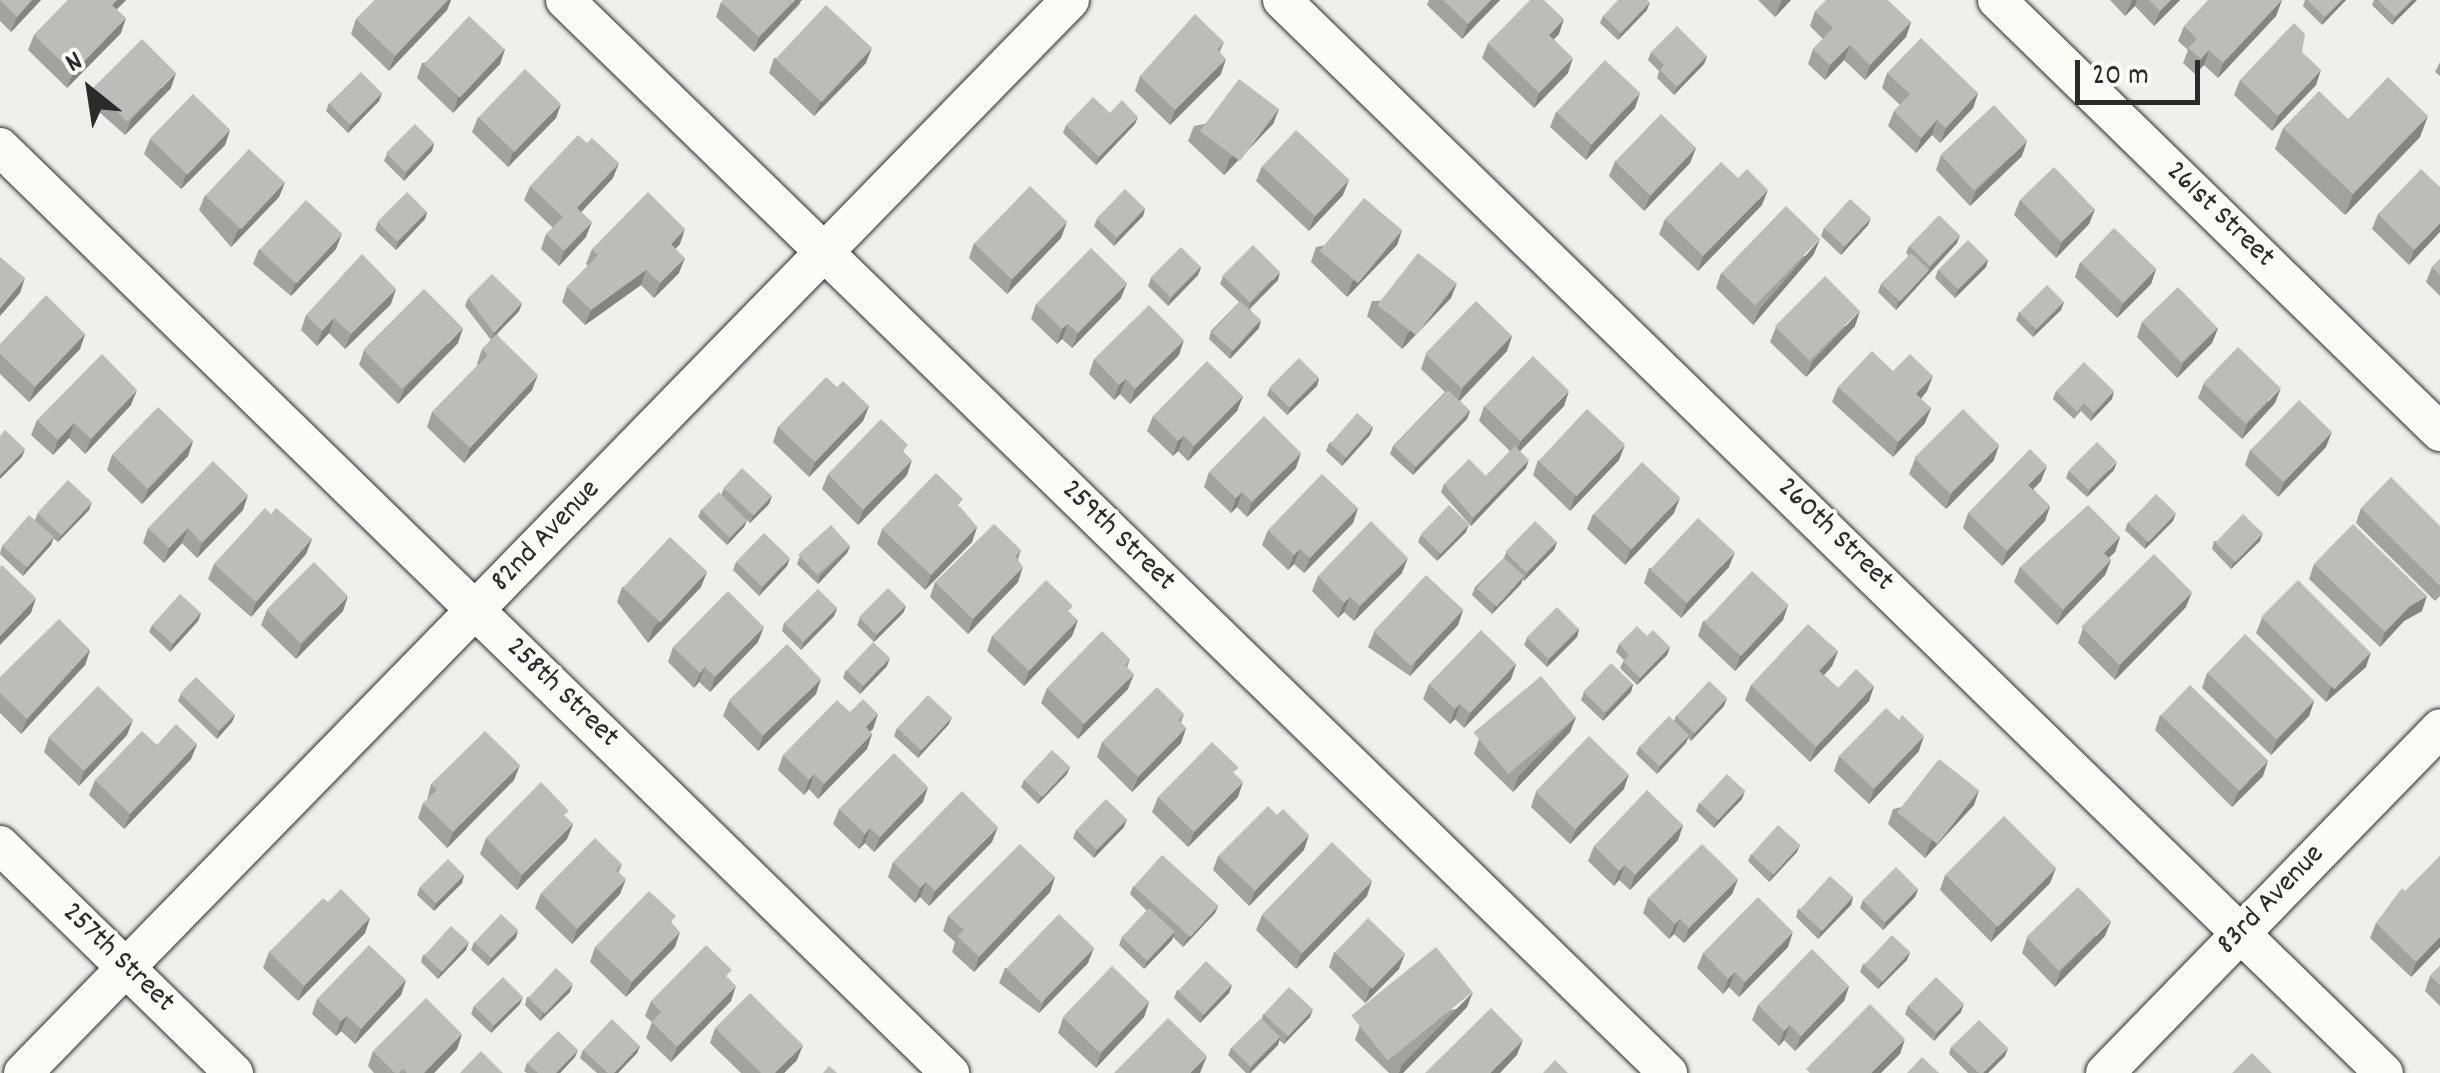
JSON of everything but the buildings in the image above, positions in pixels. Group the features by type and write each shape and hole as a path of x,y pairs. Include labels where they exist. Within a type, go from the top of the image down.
{"street":[{"name":"259th Street","path":"565,0 1668,1073"},
{"name":"82nd Avenue","path":"23,1073 1070,0"},
{"name":"260th Street","path":"1282,0 2384,1073"},
{"name":"261st Street","path":"1997,0 2440,432"},
{"name":"258th Street","path":"0,147 950,1073"},
{"name":"83rd Avenue","path":"2105,1073 2440,728"},
{"name":"257th Street","path":"0,846 234,1073"}]}
